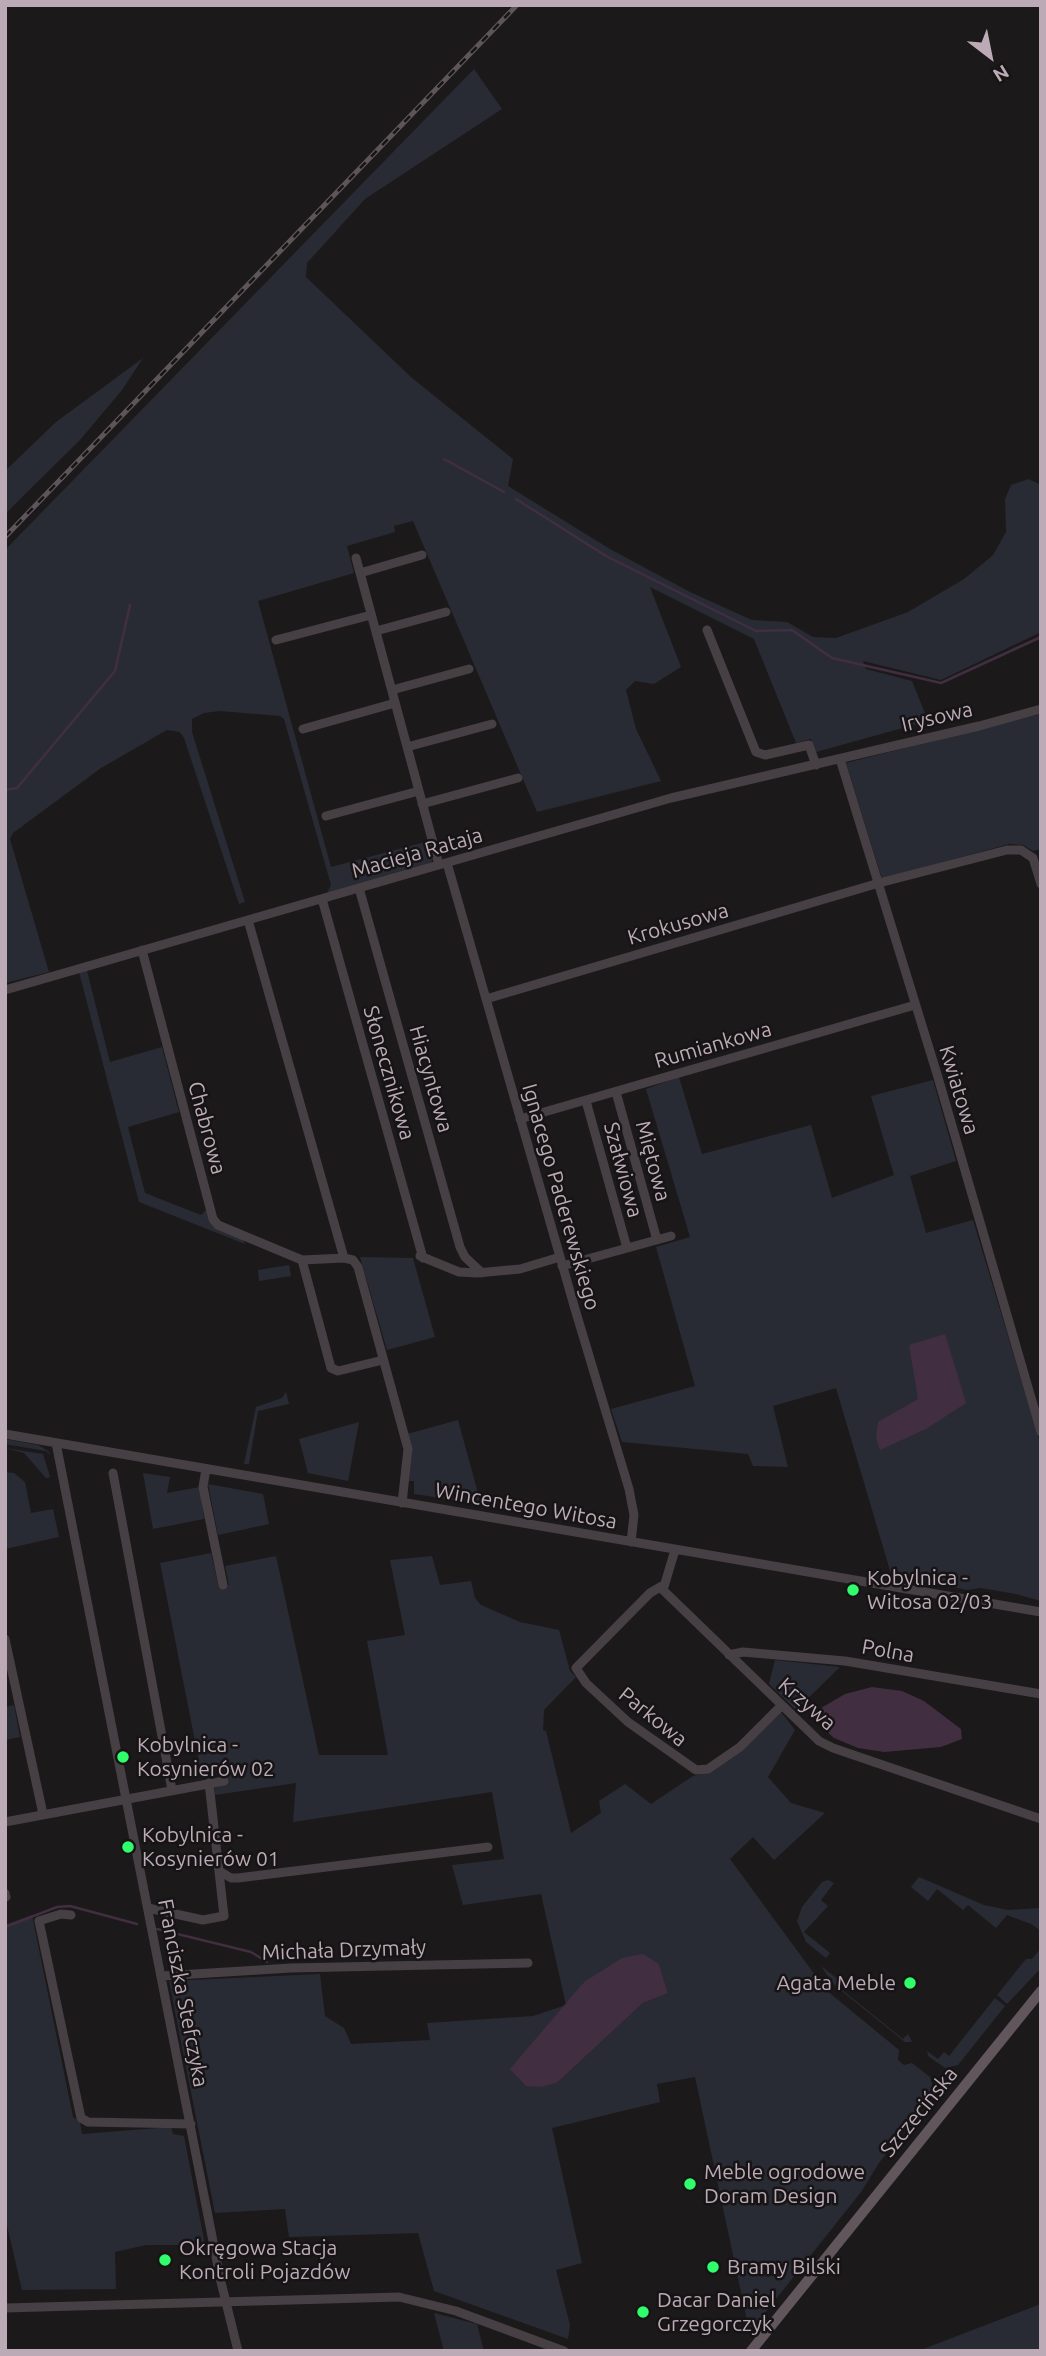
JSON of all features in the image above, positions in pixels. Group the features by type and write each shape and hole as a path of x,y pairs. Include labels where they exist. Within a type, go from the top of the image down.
{"main road":[{"name":"Szczecińska","path":"751,2351 1039,1990"}],"street":[{"path":"360,573 422,555"},
{"name":"Ignacego Paderewskiego","path":"356,558 422,804 486,999 629,1489 634,1515 631,1542"},
{"path":"376,631 446,612"},
{"path":"276,640 372,615"},
{"path":"707,630 756,752 765,755 809,745 816,765"},
{"path":"392,690 469,669"},
{"path":"303,729 396,704"},
{"name":"Irysowa","path":"840,758 1041,709"},
{"path":"407,747 492,724"},
{"name":"Macieja Rataja","path":"5,990 671,798 840,758"},
{"name":"Kwiatowa","path":"840,758 1037,1408 1041,1432"},
{"path":"422,804 518,778"},
{"path":"326,816 419,791"},
{"name":"Krokusowa","path":"486,999 879,883 1007,850 1021,850 1033,858 1041,884"},
{"name":"Hiacyntowa","path":"359,888 460,1247 465,1257 482,1273"},
{"name":"Słonecznikowa","path":"322,899 420,1257 459,1272 482,1273"},
{"path":"248,920 344,1258 353,1260 358,1267 408,1450 402,1503"},
{"name":"Chabrowa","path":"142,950 213,1219 218,1225 302,1260 344,1258"},
{"name":"Rumiankowa","path":"520,1119 915,1005"},
{"name":"Miętowa","path":"616,1092 657,1240"},
{"name":"Szałwiowa","path":"586,1101 627,1248"},
{"path":"482,1273 561,1261 671,1236"},
{"path":"302,1260 331,1368 338,1371 383,1360"},
{"name":"Wincentego Witosa","path":"5,1434 1041,1612"},
{"name":"Franciszka Stefczyka","path":"55,1443 225,2303 238,2351"},
{"path":"206,1469 204,1487 223,1585"},
{"path":"113,1473 172,1790"},
{"path":"662,1586 675,1550"},
{"name":"Krzywa","path":"662,1586 813,1736 833,1748 1041,1819"},
{"name":"Parkowa","path":"662,1586 650,1593 576,1668 586,1683 628,1722 696,1770 708,1769 740,1747 781,1706"},
{"path":"5,1639 43,1814"},
{"name":"Polna","path":"729,1655 743,1652 845,1661 1041,1693"},
{"path":"5,1822 224,1781"},
{"path":"148,1908 203,1920 224,1916 209,1783"},
{"path":"221,1872 231,1878 238,1878 488,1847"},
{"path":"72,1915 61,1914 39,1921 81,2118 88,2122 191,2124"},
{"name":"Michała Drzymały","path":"162,1976 291,1968 528,1963"},
{"path":"5,2308 410,2299 480,2319 564,2351"}],"shaded area":[{"path":"474,69 502,109 365,199 307,263 306,277 412,378 513,459 508,486 610,549 690,592 752,620 787,622 813,637 836,638 908,612 964,579 993,555 1006,532 1005,499 1011,485 1029,479 1041,485 1041,632 941,680 863,661 866,669 912,681 928,721 816,752 811,739 796,743 754,639 650,587 681,667 654,684 635,681 626,690 636,729 661,781 537,812 413,521 394,526 395,532 347,546 354,573 258,601 331,867 429,841 433,857 431,863 326,895 331,885 284,719 280,716 220,711 204,713 192,719 192,732 245,902 239,904 184,738 180,732 167,730 101,768 13,833 10,839 49,972 5,983 5,550"},
{"path":"143,358 122,390 80,440 5,514 5,471 56,422"},
{"path":"1041,714 1041,849 1033,851 1023,845 1009,844 882,879 846,763"},
{"path":"124,960 87,971 110,1062 162,1047 179,1112 128,1127 145,1193 201,1215 206,1210 212,1225 243,1239 245,1244 139,1202 79,972 110,961"},
{"path":"679,1077 702,1154 811,1125 832,1198 894,1175 871,1096 933,1080 956,1161 910,1176 926,1233 973,1220 1041,1446 1041,1601 1016,1594 981,1588 967,1590 891,1574 836,1388 773,1406 788,1467 753,1466 748,1454 622,1442 611,1409 695,1386 656,1247 690,1237 646,1089"},
{"path":"360,1257 413,1258 435,1337 387,1350"},
{"path":"289,1265 291,1276 259,1281 258,1270"},
{"path":"945,1334 966,1403 926,1429 880,1450 876,1438 878,1422 918,1399 909,1345"},
{"path":"286,1392 289,1404 258,1411 249,1464 244,1464 256,1407 282,1398"},
{"path":"458,1420 481,1504 414,1494 414,1481 409,1481 412,1452 407,1434"},
{"path":"359,1422 348,1481 308,1473 299,1439"},
{"path":"5,1439 38,1445 48,1451 52,1456 46,1451 5,1444"},
{"path":"5,1448 43,1454 50,1477 46,1478 24,1453"},
{"path":"5,1472 14,1473 25,1482 31,1513 53,1509 59,1537 5,1549"},
{"path":"143,1473 170,1477 167,1493 200,1487 204,1519 153,1529"},
{"path":"208,1484 263,1494 269,1524 218,1535"},
{"path":"211,1553 219,1588 229,1585 225,1566 276,1556 319,1755 388,1755 367,1641 405,1635 390,1560 432,1556 440,1585 471,1581 475,1598 481,1605 520,1622 559,1630 570,1671 576,1677 544,1710 543,1730 546,1731 571,1833 601,1813 599,1801 625,1784 651,1804 693,1776 709,1772 781,1712 795,1730 768,1777 791,1803 825,1813 774,1860 753,1837 730,1859 826,1990 899,2050 898,2060 904,2065 912,2063 930,2077 934,2091 879,2163 861,2192 753,2328 748,2325 695,2077 657,2084 660,2102 552,2128 582,2263 556,2270 570,2325 568,2339 434,2291 418,2233 289,2237 285,2209 215,2213 169,1981 320,1974 325,2016 344,2028 351,2044 430,2040 427,2023 533,2016 566,2005 541,1894 463,1905 452,1865 504,1859 492,1792 293,1822 296,1783 215,1795 215,1788 226,1784 224,1768 201,1772 160,1563","holes":["659,1964 668,1993 643,2003 558,2082 562,2011 584,1982"]},
{"path":"775,1660 840,1667 796,1710 769,1684"},
{"path":"872,1687 902,1691 924,1701 961,1729 962,1739 941,1747 884,1752 858,1748 834,1738 825,1730 818,1718 821,1708 845,1694"},
{"path":"14,1705 20,1737 5,1740 5,1707"},
{"path":"919,1877 984,1905 1008,1910 1041,1908 1041,1931 1007,1915 996,1928 968,1905 963,1910 937,1889 928,1901 911,1887"},
{"path":"828,1880 834,1883 821,1900 828,1906 804,1932 830,1953 826,1958 806,1942 797,1921 802,1907 822,1882"},
{"path":"32,1915 73,2117 80,2122 82,2134 171,2127 173,2134 184,2136 205,2245 146,2245 115,2252 116,2289 22,2290 5,2217 5,1925"},
{"path":"1041,1948 1041,1968 1007,2004 997,1995 1026,1959 1032,1959"},
{"path":"643,1954 659,1964 668,1993 643,2003 558,2082 542,2087 526,2086 510,2069 584,1982 622,1958"},
{"path":"821,1966 839,1980 836,1985 903,2039 908,2034 912,2042 905,2042 838,1988"},
{"path":"995,1998 1005,2006 958,2065 945,2068 928,2056 927,2051 938,2059 944,2052 949,2056"},
{"path":"1041,2304 1041,2351 918,2351 1004,2318"},
{"path":"434,2313 477,2324 484,2351 444,2351"}],"waterway":[{"path":"444,459 504,492"},
{"path":"516,499 606,556 756,631 792,630 832,658 941,683 1041,637"},
{"path":"5,790 17,788 115,671 130,605"},
{"path":"5,1927 57,1907 70,1906 137,1924"},
{"path":"157,1929 251,1952 267,1962"}],"railway":[{"path":"5,537 517,5"}],"place":[{"name":"Kobylnica - Witosa 02/03","path":"853,1590"},
{"name":"Kobylnica - Kosynierów 02","path":"123,1757"},
{"name":"Kobylnica - Kosynierów 01","path":"128,1847"},
{"name":"Agata Meble","path":"910,1983"},
{"name":"Meble ogrodowe Doram Design","path":"690,2184"},
{"name":"Okręgowa Stacja Kontroli Pojazdów","path":"165,2260"},
{"name":"Bramy Bilski","path":"713,2267"},
{"name":"Dacar Daniel Grzegorczyk","path":"643,2312"}]}
